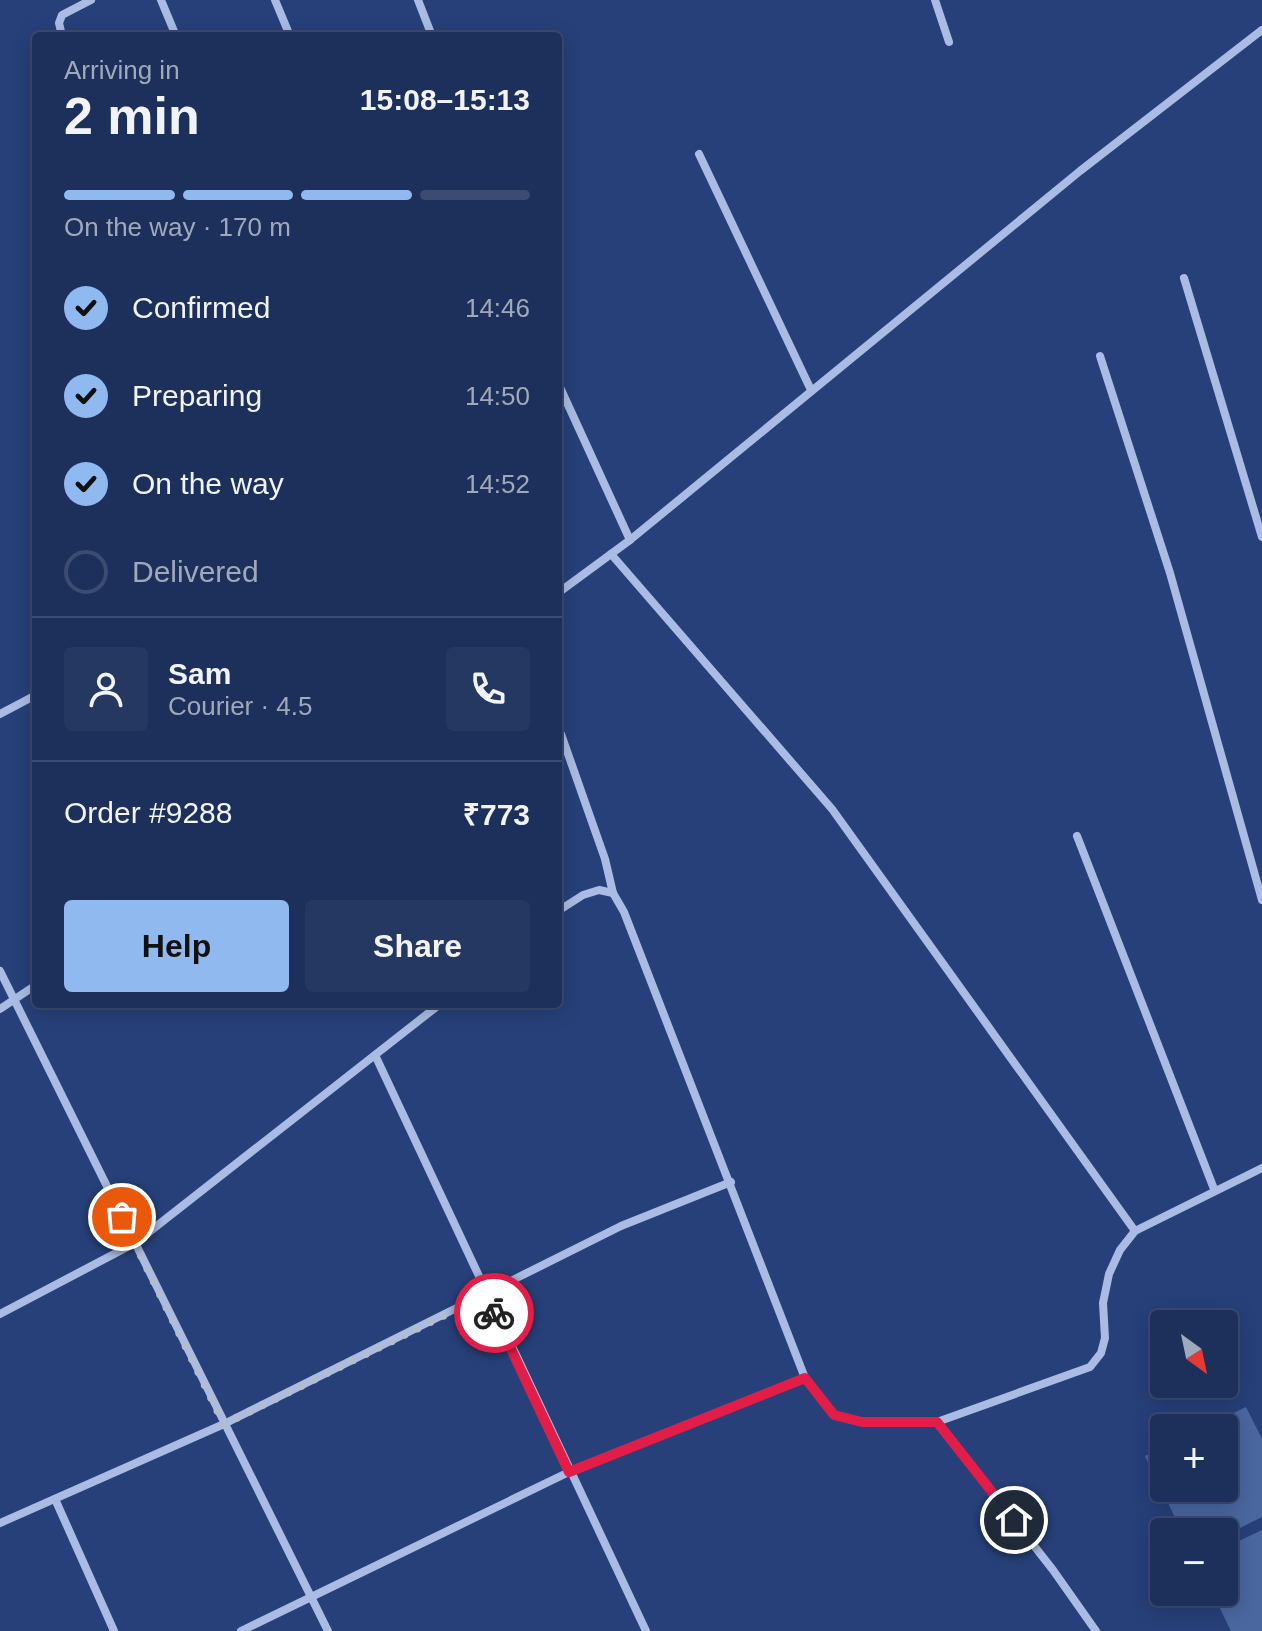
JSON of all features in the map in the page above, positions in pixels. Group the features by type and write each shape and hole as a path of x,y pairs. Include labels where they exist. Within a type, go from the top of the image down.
{"street":[{"path":"161,0 174,32"},
{"path":"275,0 288,32"},
{"path":"418,0 430,32"},
{"path":"935,0 949,42"},
{"path":"61,32 59,23 62,15 87,1"},
{"path":"562,590 630,540 1080,171 1262,30"},
{"path":"699,154 811,390"},
{"path":"1184,278 1262,537"},
{"path":"1100,356 1170,573 1262,900"},
{"path":"562,392 630,540"},
{"path":"611,554 832,809 1135,1231"},
{"path":"0,714 32,697"},
{"path":"562,737 605,859 613,893 634,932 805,1378 834,1415 862,1422 937,1422 1090,1367 1101,1353 1105,1338 1103,1303 1109,1274 1120,1250 1135,1231 1214,1189 1262,1168"},
{"path":"1077,836 1214,1189"},
{"path":"562,908 583,895 599,890 613,893"},
{"path":"0,971 328,1631"},
{"path":"0,1009 32,988"},
{"path":"0,1314 135,1243 435,1008"},
{"path":"375,1055 485,1295 646,1631"},
{"path":"0,1523 224,1424 621,1226 731,1182"},
{"path":"241,1631 569,1472 805,1378"},
{"path":"937,1422 1053,1570 1096,1631"},
{"path":"55,1499 114,1631"}],"building":[{"path":"1246,1407 1262,1439 1262,1517 1238,1529 1238,1518 1175,1518 1167,1502 1238,1502 1238,1414 1232,1414"},
{"path":"1262,1530 1262,1631 1231,1631 1219,1606 1238,1606 1238,1541"}],"way so far":[{"path":"122,1217 224,1424 485,1295 494,1313"}],"route":[{"path":"494,1313 569,1472 805,1378 819,1400 834,1415 862,1422 937,1422 1014,1520"}]}
